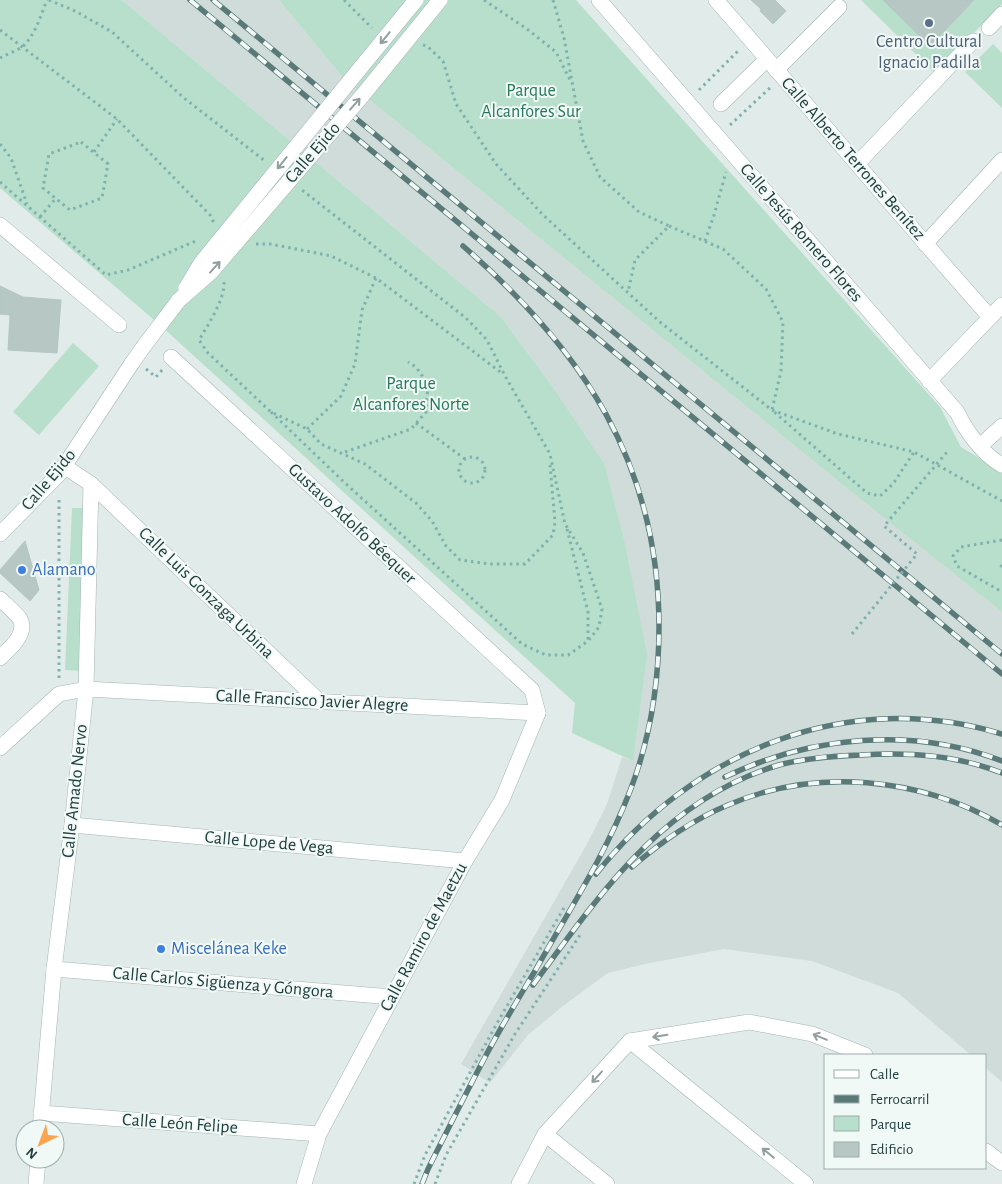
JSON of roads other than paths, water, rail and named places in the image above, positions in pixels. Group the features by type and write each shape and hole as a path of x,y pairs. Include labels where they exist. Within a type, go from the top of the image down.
{"street":[{"name":"Calle Ejido","path":"0,534 61,470 132,363 179,300 201,263 416,0"},
{"name":"Calle Ejido","path":"179,300 211,272 362,96 440,0"},
{"name":"Calle Jesús Romero Flores","path":"599,0 957,412 964,428 980,446 1002,465"},
{"name":"Calle Alberto Terrones Benítez","path":"716,0 990,317"},
{"path":"721,104 775,68 839,7"},
{"path":"989,28 1002,14"},
{"path":"858,163 973,41"},
{"path":"925,244 1002,160"},
{"path":"0,225 119,325"},
{"path":"929,381 1002,305"},
{"name":"Gustavo Adolfo Béequer","path":"171,357 532,690 538,713"},
{"path":"980,446 1002,426"},
{"path":"61,470 91,484"},
{"name":"Calle Amado Nervo","path":"41,1119 54,969 72,825 86,689 91,484"},
{"name":"Calle Luis Gonzaga Urbina","path":"91,484 320,702"},
{"path":"0,599 20,620 22,632 15,644 0,658"},
{"name":"Calle Francisco Javier Alegre","path":"0,748 58,694 86,689 538,713"},
{"name":"Calle Ramiro de Maetzu","path":"304,1184 319,1134 466,861 502,800 538,713"},
{"name":"Calle Lope de Vega","path":"72,825 466,861"},
{"name":"Calle Carlos Sigüenza y Góngora","path":"54,969 392,997"},
{"path":"519,1184 546,1134 630,1041 749,1022 812,1034 862,1054"},
{"path":"630,1041 806,1184"},
{"name":"Calle León Felipe","path":"41,1113 319,1134"},
{"path":"546,1134 607,1184"},
{"path":"987,1151 1002,1164"},
{"path":"36,1184 37,1169"}],"railway":[{"path":"190,0 1002,674"},
{"path":"213,0 1002,654"},
{"path":"422,1184 489,1049 586,883 610,837 630,791 643,751 652,710 659,648 656,568 645,513 629,462 606,414 578,369 544,326 506,286 463,246"},
{"path":"596,874 635,831 679,794 727,763 778,740 831,725 887,719 944,721 1002,734"},
{"path":"725,777 758,763 792,752 862,740 898,740 933,743 968,750 1002,761"},
{"path":"533,985 610,884 638,854 668,826 701,801 738,780 779,765 799,761 879,754 933,756 967,762 1002,773"},
{"path":"632,867 677,832 715,811 762,793 796,785 832,782 867,783 902,788 937,796 970,809 1002,825"}],"place":[{"name":"Centro Cultural Ignacio Padilla","path":"929,23"},
{"name":"Alamano","path":"22,570"},
{"name":"Miscelánea Keke","path":"161,949"}],"park label":[{"name":"Parque Alcanfores Sur","path":"531,101"},
{"name":"Parque Alcanfores Norte","path":"411,394"}]}
